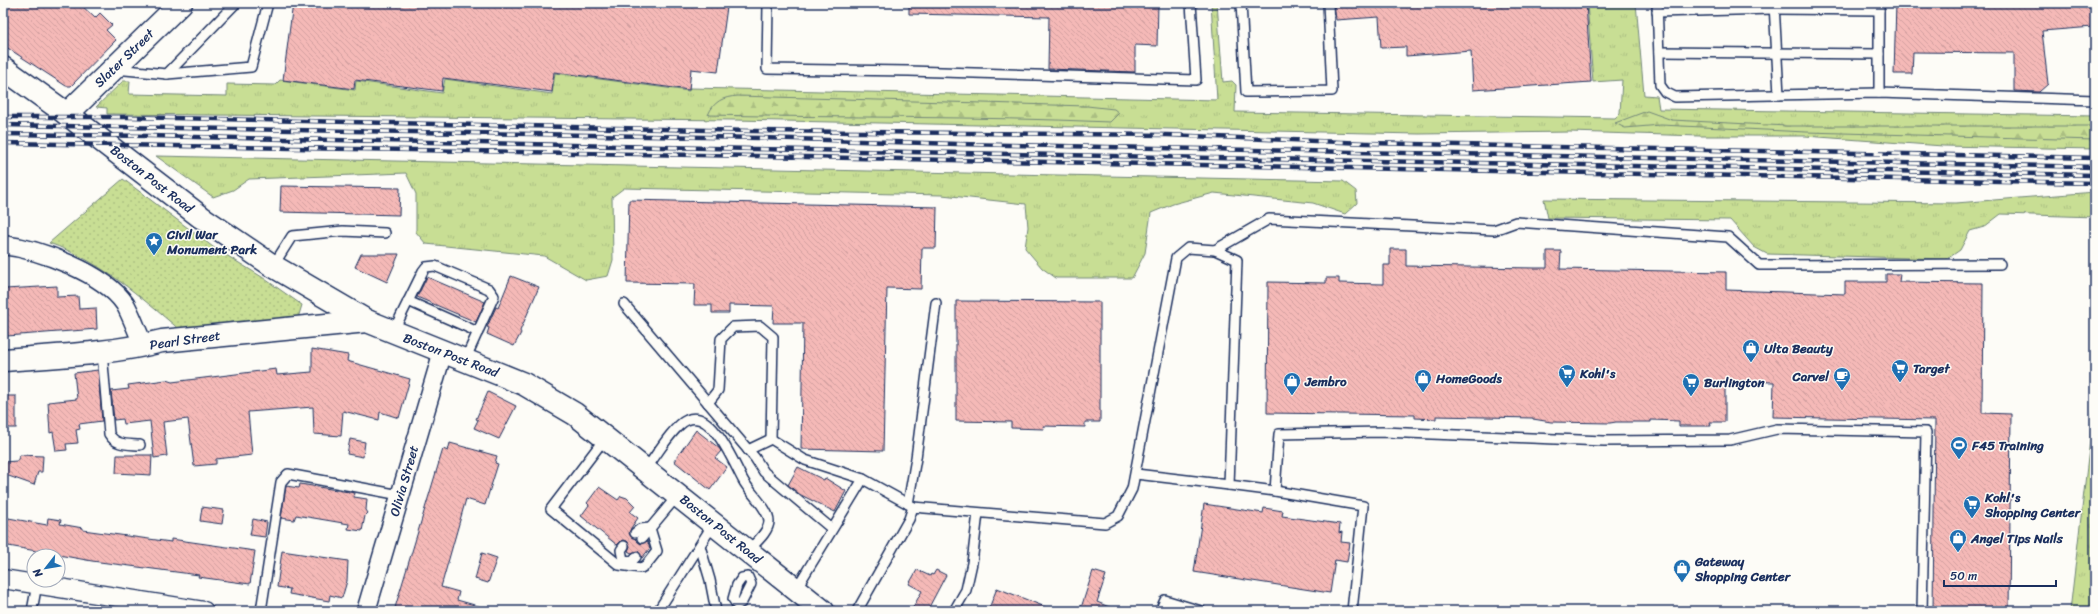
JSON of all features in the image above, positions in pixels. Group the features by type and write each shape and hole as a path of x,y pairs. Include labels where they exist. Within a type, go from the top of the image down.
{"main road":[{"name":"Slater Street","path":"67,114 181,3"},
{"name":"Boston Post Road","path":"3,68 67,114 201,217 272,266 368,321 524,384 548,397 606,437 714,524 753,565 796,589 823,611"},
{"name":"Pearl Street","path":"3,360 144,346 162,341 368,321"}],"street":[{"path":"3,245 57,260 82,271 104,284 116,294 125,305 144,346"},
{"name":"Olivia Street","path":"366,611 442,351"},
{"path":"3,579 26,582"},
{"path":"61,588 204,611"}],"lane":[{"path":"167,74 236,3"},
{"path":"113,69 167,74 252,67 268,3"},
{"path":"768,3 767,69 909,71 1196,80 1191,3"},
{"path":"1241,3 1246,92 1332,91 1328,3"},
{"path":"1774,6 1779,95"},
{"path":"1879,93 1879,6 1657,7 1660,85 1665,92 1674,97 1879,93 2095,100"},
{"path":"1659,52 1879,54"},
{"path":"1215,250 1269,219 1494,230 1516,222 1728,237 1759,266 2000,264"},
{"path":"272,266 292,236 343,231 385,233"},
{"path":"771,439 805,460 862,479 911,505 978,513 1105,523 1118,516 1132,489 1176,258 1188,248 1215,250 1237,260 1228,485"},
{"path":"393,332 423,271 430,266 489,289 494,296 465,360"},
{"path":"408,301 478,332"},
{"path":"857,611 909,519 936,303"},
{"path":"624,304 748,450 764,472 832,529"},
{"path":"708,403 718,390 721,339 733,327 760,326 773,337 771,439"},
{"path":"102,351 109,434 115,442 121,444 140,445"},
{"path":"646,469 677,428 687,420 694,418 704,421 726,446 745,484 767,513 769,521 753,565 737,585 734,599 739,608"},
{"path":"1275,491 1279,434 1382,432 1610,441 1730,440 1777,429 1926,432 1922,611"},
{"path":"606,437 551,509 621,563 635,568 646,565 657,550 650,528"},
{"path":"748,450 771,439"},
{"path":"261,611 281,482 288,474 400,495"},
{"path":"1136,474 1275,491 1363,506 1352,611"},
{"path":"796,589 862,479"},
{"path":"642,538 678,495"},
{"path":"954,611 966,590 972,563 978,513"},
{"path":"658,611 714,524"},
{"path":"700,546 711,585 716,611"},
{"path":"621,550 630,552 632,561 621,563 621,550"},
{"path":"32,611 35,588"},
{"path":"1160,611 1165,600 1200,611"}],"green space":[{"path":"1211,3 1217,3 1223,82 1232,81 1236,85 1235,112 1615,118 1620,113 1622,80 1593,82 1587,3 1636,3 1644,95 1657,96 1659,109 2095,116 2095,149 1943,146 1805,136 1700,136 1570,132 1419,134 734,120 107,114 107,108 96,107 123,81 130,81 129,94 227,96 227,84 275,85 280,80 355,90 356,81 442,93 445,79 552,94 555,73 689,91 690,88 1217,100"},
{"path":"738,96 1087,106 1114,109 1119,113 1110,122 1010,119 708,115 716,103 728,97"},
{"path":"1647,111 1672,120 1787,126 2095,126 2095,140 1806,132 1661,125 1625,128 1615,123"},
{"path":"156,156 1343,181 1356,191 1357,203 1345,214 1313,203 1214,193 1173,204 1151,213 1145,253 1132,278 1056,278 1042,268 1025,248 1028,227 1026,204 942,195 624,188 612,197 613,260 608,276 586,280 544,256 426,244 416,232 416,194 406,173 249,179 233,190 213,197"},
{"name":"Civil War Monument Park","path":"123,179 213,247 262,277 302,305 298,318 180,330 119,280 86,259 49,243"},
{"path":"2095,192 2095,217 2001,214 1984,227 1970,231 1960,250 1947,259 1767,254 1754,247 1730,220 1548,218 1544,199 1956,203"},
{"path":"2095,398 2095,611 2070,611"}],"building":[{"path":"3,3 79,3 95,18 100,13 112,25 106,30 116,40 71,86 66,86 3,45"},
{"path":"293,3 700,3 727,7 718,72 691,69 689,90 554,72 552,92 443,78 442,91 355,80 354,89 283,80"},
{"path":"909,3 1158,3 1157,46 1135,45 1135,72 1048,69 1049,17 909,14"},
{"path":"1334,3 1586,3 1591,82 1473,90 1471,51 1406,56 1406,47 1381,48 1379,17 1336,20"},
{"path":"1896,3 2093,3 2093,27 2042,31 2048,84 2039,92 2014,91 2014,53 1913,52 1912,74 1894,74"},
{"path":"281,186 400,188 399,215 280,212"},
{"path":"629,200 937,207 936,248 922,248 921,289 887,288 883,451 801,449 803,323 773,323 774,306 729,305 729,313 712,313 712,305 694,305 695,284 627,283"},
{"name":"Kohl's Shopping Center","path":"1390,249 1406,249 1406,266 1535,268 1547,268 1547,251 1561,251 1560,269 1726,272 1726,290 1845,294 1845,282 1886,282 1886,274 1900,274 1899,282 1983,283 1982,413 2011,414 2009,611 1933,611 1935,420 1773,417 1774,382 1725,381 1725,422 1710,422 1711,426 1679,426 1679,421 1651,420 1651,422 1610,423 1551,422 1533,418 1436,416 1436,419 1415,418 1415,415 1267,413 1268,282 1326,283 1326,278 1339,278 1339,283 1383,284 1383,265 1390,265"},
{"path":"361,254 399,254 387,282 355,267"},
{"path":"511,276 539,287 520,331 521,333 514,346 487,334 489,328 487,327 496,307 498,308"},
{"path":"427,277 485,302 476,322 417,297"},
{"path":"57,286 57,297 78,296 79,309 96,308 97,329 7,336 5,289"},
{"path":"956,301 1100,302 1100,422 1085,422 1085,427 1043,426 1044,429 1011,428 1011,422 956,421"},
{"path":"312,349 348,355 347,361 410,379 399,418 380,412 379,420 343,411 341,436 314,434 313,407 248,412 252,455 216,459 216,464 194,466 188,419 163,422 167,456 154,458 150,421 124,424 123,419 114,420 111,391 129,389 128,385 166,380 172,382 276,369 277,375 312,372"},
{"path":"98,370 102,421 79,424 80,429 76,430 78,443 66,444 67,450 56,451 53,432 50,433 48,402 77,399 74,373"},
{"path":"488,392 516,406 499,439 474,428 478,420 476,419"},
{"path":"3,396 16,396 16,428 3,428"},
{"path":"696,430 719,448 721,451 715,458 727,467 710,490 674,461"},
{"path":"350,439 365,442 363,457 347,454"},
{"path":"450,443 497,456 495,463 498,464 485,505 466,499 441,587 459,592 457,600 485,608 485,611 394,611 443,449 448,451"},
{"path":"20,455 43,456 42,472 38,472 34,485 3,474 3,462 17,461"},
{"path":"117,455 152,455 151,475 116,473"},
{"path":"798,467 824,480 825,478 846,491 835,512 799,494 788,485"},
{"path":"300,484 355,493 354,497 367,499 366,510 368,513 365,516 362,531 348,529 349,524 296,515 294,520 281,518 286,486 299,488"},
{"path":"599,487 618,500 621,496 627,498 635,506 630,512 638,518 629,534 641,544 647,541 650,548 642,558 638,551 631,553 628,551 630,546 627,541 622,540 617,545 581,516 589,505 587,503"},
{"path":"1204,504 1263,513 1264,508 1283,511 1282,516 1340,524 1339,533 1342,532 1341,542 1350,543 1347,562 1335,560 1330,593 1194,572"},
{"path":"202,507 224,510 222,524 200,521"},
{"path":"3,517 47,525 48,518 61,520 60,524 83,528 83,530 171,542 171,539 255,551 250,584 198,577 199,575 66,556 66,548 26,549 3,545"},
{"path":"253,519 267,522 265,537 250,535"},
{"path":"282,551 348,561 347,581 342,598 330,595 329,601 289,594 290,589 277,587"},
{"path":"482,553 497,558 488,583 475,579"},
{"path":"917,570 930,576 931,574 933,575 936,570 946,575 927,611 911,611 922,591 909,584"},
{"path":"1093,571 1106,575 1097,602 1119,611 1080,611"},
{"path":"997,588 1053,610 1053,611 988,611"}],"railway":[{"path":"3,117 128,117 753,131 1167,135 1367,143 2095,158"},
{"path":"3,125 761,138 958,144 2095,167"},
{"path":"3,134 2095,175"},
{"path":"3,143 756,156 2095,183"}],"place":[{"name":"Civil War Monument Park","path":"154,256"},
{"name":"Ulta Beauty","path":"1751,363"},
{"name":"Target","path":"1900,383"},
{"name":"Kohl's","path":"1567,388"},
{"name":"Carvel","path":"1842,391"},
{"name":"HomeGoods","path":"1423,393"},
{"name":"Jembro","path":"1292,396"},
{"name":"Burlington","path":"1691,397"},
{"name":"F45 Training","path":"1959,460"},
{"name":"Kohl's Shopping Center","path":"1972,519"},
{"name":"Angel Tips Nails","path":"1958,553"},
{"name":"Gateway Shopping Center","path":"1682,583"}]}
